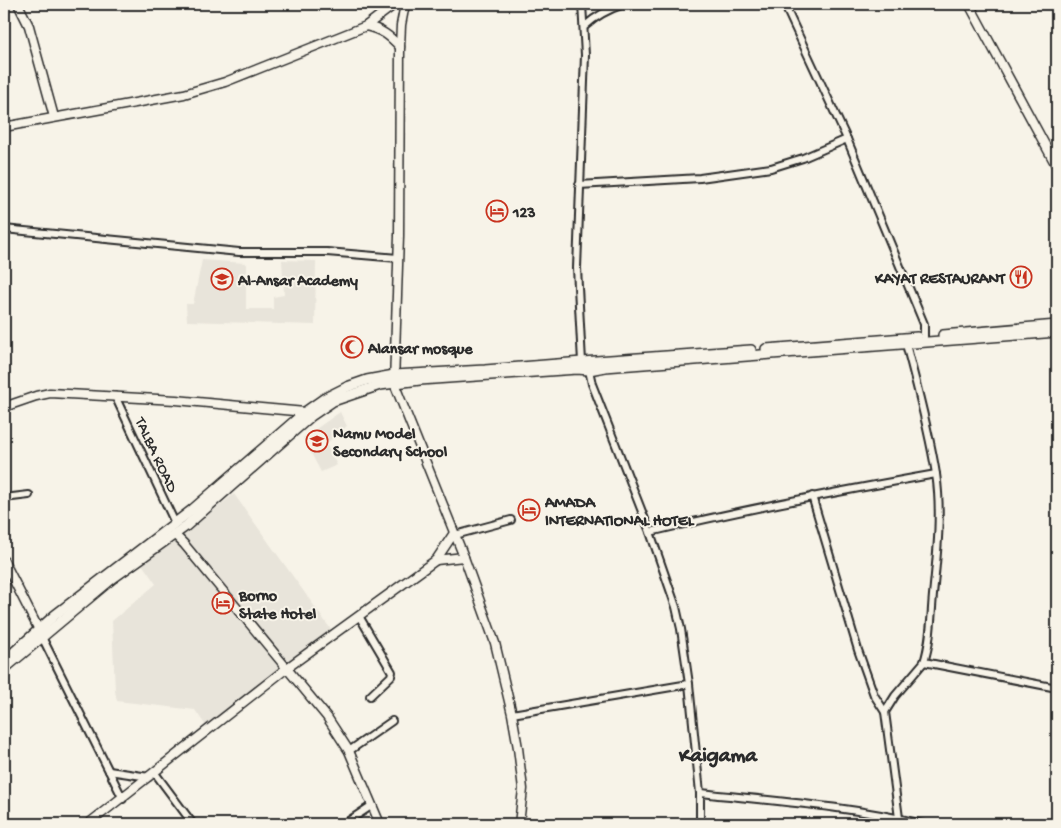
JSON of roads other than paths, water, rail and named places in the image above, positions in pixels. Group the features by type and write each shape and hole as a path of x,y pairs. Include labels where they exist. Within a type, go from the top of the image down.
{"main road":[{"path":"4,661 174,534 295,429 332,401 394,379 582,362 924,337 1057,325"},
{"path":"4,669 92,586 175,523 305,412 325,398 367,380 577,369 589,370 605,367 1057,332"}],"street":[{"path":"18,4 29,26 54,117"},
{"path":"4,127 184,94 207,88 366,26 395,4"},
{"path":"405,4 401,25 400,47 398,258 394,379 464,557 495,643 512,714 523,789 519,824"},
{"path":"582,4 585,26 585,55 577,268 582,362"},
{"path":"585,26 594,17 622,4"},
{"path":"784,4 847,139 924,324 924,337"},
{"path":"968,4 1057,167"},
{"path":"366,26 377,28 390,36 400,47"},
{"path":"579,185 700,178 771,168 803,158 847,139"},
{"path":"4,230 232,252 326,252 398,258"},
{"path":"885,712 895,696 924,662 930,638 937,557 938,503 936,474 906,344"},
{"path":"589,370 592,384 650,532 676,607 689,684 700,793 700,824"},
{"path":"4,407 50,393 176,400 305,412"},
{"name":"TALBA ROAD","path":"116,396 175,523"},
{"path":"650,532 812,496 936,474"},
{"path":"4,498 29,495"},
{"path":"812,496 855,642 874,695 885,712 899,818"},
{"path":"88,824 286,668 436,560 455,534 511,520"},
{"path":"174,534 327,717 349,752 380,824"},
{"path":"436,560 464,557"},
{"path":"4,561 123,798"},
{"path":"359,616 392,672 391,676 370,696"},
{"path":"924,662 1057,688"},
{"path":"512,714 689,684"},
{"path":"349,752 392,721"},
{"path":"109,771 152,775 193,824"},
{"path":"700,793 807,804 899,818 923,824"},
{"path":"344,824 371,806"}],"place":[{"name":"123","path":"497,211"},
{"name":"KAYAT RESTAURANT","path":"1021,277"},
{"name":"Al-Ansar Academy","path":"222,279"},
{"name":"Alansar mosque","path":"352,347"},
{"name":"Namu Model Secondary School","path":"317,441"},
{"name":"AMADA INTERNATIONAL HOTEL","path":"529,510"},
{"name":"Borno State Hotel","path":"223,603"}],"district":[{"name":"Kaigama","path":"718,754"}]}
